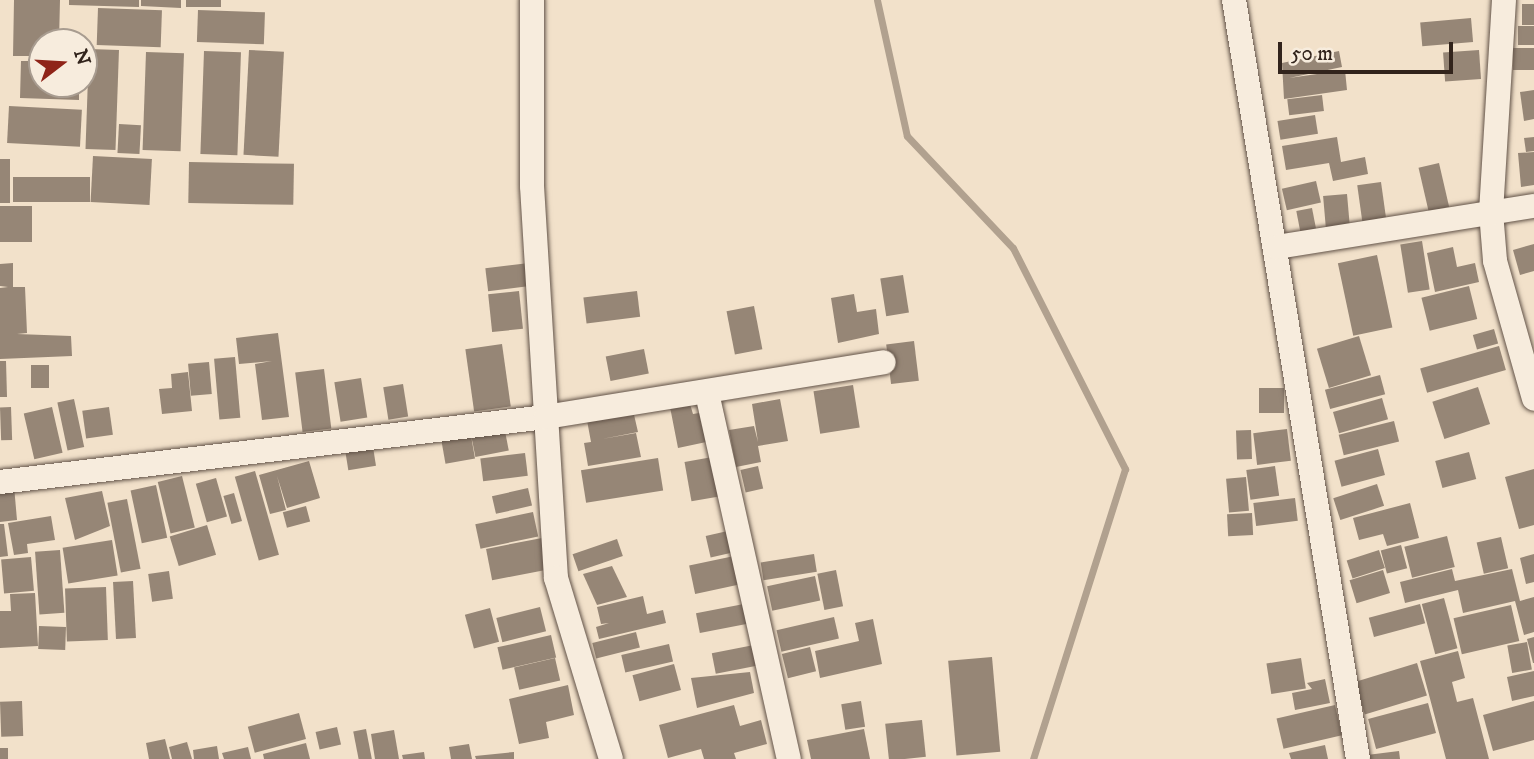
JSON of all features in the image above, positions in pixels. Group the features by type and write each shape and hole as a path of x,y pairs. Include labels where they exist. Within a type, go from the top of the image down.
{"street":[{"path":"532,0 532,186 556,578 611,759"},
{"path":"1234,0 1277,247 1358,759"},
{"path":"1504,0 1491,212 1495,261 1534,399"},
{"path":"1277,247 1534,206"},
{"path":"0,482 546,417 707,393 884,362"},
{"path":"707,393 789,759"}],"building":[{"path":"14,0 60,0 59,28 28,28 28,56 13,56"},
{"path":"69,0 139,0 139,7 69,5"},
{"path":"141,0 181,0 181,8 141,6"},
{"path":"186,0 221,0 221,7 186,7"},
{"path":"1522,4 1534,4 1534,25 1522,25"},
{"path":"98,8 162,10 161,47 98,45"},
{"path":"198,10 265,12 264,44 197,42"},
{"path":"1471,18 1473,42 1422,46 1420,22"},
{"path":"1518,26 1534,26 1534,45 1518,45"},
{"path":"1513,48 1534,48 1534,70 1513,70"},
{"path":"98,49 119,50 115,150 86,149 87,98 98,98"},
{"path":"249,50 284,52 278,157 244,155"},
{"path":"1479,50 1481,79 1445,81 1443,53"},
{"path":"204,51 241,52 237,155 200,154"},
{"path":"1339,51 1342,67 1289,78 1345,70 1347,90 1284,99 1282,63"},
{"path":"146,52 184,53 181,151 143,150"},
{"path":"21,61 28,61 28,98 79,100 20,98"},
{"path":"1534,90 1534,119 1524,121 1520,92"},
{"path":"1322,95 1324,111 1289,115 1287,99"},
{"path":"9,106 82,110 80,147 7,143"},
{"path":"1315,115 1318,134 1280,140 1277,121"},
{"path":"119,124 141,125 139,154 117,153"},
{"path":"1337,137 1341,162 1365,157 1368,174 1333,181 1329,163 1286,170 1282,146"},
{"path":"1534,137 1534,151 1526,152 1524,138"},
{"path":"1534,152 1534,185 1521,187 1518,153"},
{"path":"93,156 152,159 150,205 91,202"},
{"path":"0,159 10,159 10,203 0,203"},
{"path":"189,162 294,164 293,205 188,203"},
{"path":"1439,163 1449,207 1429,212 1419,168"},
{"path":"13,177 90,177 90,202 13,202"},
{"path":"1316,181 1321,202 1287,210 1282,189"},
{"path":"1381,182 1386,219 1362,222 1357,185"},
{"path":"1347,194 1350,229 1326,231 1323,196"},
{"path":"0,206 32,206 32,242 0,242"},
{"path":"1312,208 1317,234 1301,237 1296,211"},
{"path":"1422,241 1430,289 1408,293 1400,244"},
{"path":"1534,244 1534,271 1520,275 1513,250"},
{"path":"1453,247 1457,267 1475,263 1479,282 1435,292 1427,253"},
{"path":"1377,255 1392,327 1353,336 1338,263"},
{"path":"13,263 13,287 25,287 27,333 17,334 71,336 72,356 0,359 0,288 8,287 0,286 0,264"},
{"path":"529,263 532,286 488,291 485,268"},
{"path":"903,275 909,313 886,316 880,279"},
{"path":"1469,286 1477,319 1430,331 1421,298"},
{"path":"519,291 523,329 492,332 488,294"},
{"path":"637,291 640,317 587,323 583,298"},
{"path":"854,294 857,312 876,309 879,334 838,343 831,298"},
{"path":"754,306 762,349 735,355 727,311"},
{"path":"1494,329 1498,343 1477,349 1473,335"},
{"path":"278,333 289,417 262,420 255,364 272,361 239,364 236,338"},
{"path":"1359,336 1371,375 1329,388 1317,349"},
{"path":"914,341 919,381 891,384 886,344"},
{"path":"502,344 511,406 474,412 465,349"},
{"path":"1499,346 1506,370 1427,393 1420,369"},
{"path":"644,349 649,374 610,381 606,356"},
{"path":"235,357 240,418 219,420 214,359"},
{"path":"0,361 6,361 7,397 0,397"},
{"path":"209,362 212,394 191,396 188,364"},
{"path":"31,365 49,365 49,388 31,388"},
{"path":"324,369 331,429 303,432 295,373"},
{"path":"188,372 192,411 162,414 159,389 172,388 171,374"},
{"path":"1380,375 1385,394 1330,409 1325,390"},
{"path":"361,378 367,418 341,422 334,382"},
{"path":"403,384 408,417 388,420 383,387"},
{"path":"853,385 860,427 820,434 813,391"},
{"path":"1478,387 1490,424 1444,439 1432,402"},
{"path":"1259,388 1284,388 1284,413 1259,413"},
{"path":"1382,398 1388,419 1339,433 1333,412"},
{"path":"74,399 84,447 68,450 57,403"},
{"path":"780,399 788,441 758,446 761,462 736,467 729,430 754,426 758,442 752,404"},
{"path":"690,404 693,414 705,412 711,441 678,448 670,407"},
{"path":"632,406 638,432 602,439 636,433 641,457 588,466 584,443 591,442 586,415"},
{"path":"0,407 11,407 12,440 1,440"},
{"path":"52,407 63,453 34,459 24,414"},
{"path":"109,407 113,435 86,438 82,411"},
{"path":"1394,421 1399,441 1344,455 1339,435"},
{"path":"504,426 509,451 475,457 471,432"},
{"path":"1287,429 1291,461 1257,465 1253,433"},
{"path":"470,430 475,459 445,464 440,435"},
{"path":"1251,430 1252,459 1237,460 1236,431"},
{"path":"373,447 376,466 348,470 345,451"},
{"path":"1378,449 1385,475 1342,487 1335,461"},
{"path":"1469,452 1476,479 1442,488 1435,461"},
{"path":"525,453 528,476 483,481 480,458"},
{"path":"718,456 725,495 691,501 685,462"},
{"path":"658,458 663,491 586,503 581,470"},
{"path":"309,461 320,498 287,508 277,476 286,510 270,514 259,475"},
{"path":"758,466 763,488 746,492 740,470"},
{"path":"1275,466 1279,496 1250,500 1246,470"},
{"path":"1534,469 1534,525 1519,529 1505,477"},
{"path":"255,471 279,555 259,560 235,477"},
{"path":"182,476 195,527 171,533 158,482"},
{"path":"1246,477 1249,511 1229,513 1226,479"},
{"path":"216,478 227,516 207,522 196,484"},
{"path":"1377,484 1384,506 1340,520 1333,498"},
{"path":"156,485 167,538 142,543 131,490"},
{"path":"14,486 17,520 0,522 0,488"},
{"path":"528,488 532,506 496,514 492,496"},
{"path":"102,491 110,526 75,540 65,498"},
{"path":"234,493 242,521 231,524 223,496"},
{"path":"1295,498 1298,521 1256,526 1253,503"},
{"path":"127,499 141,569 121,573 107,503"},
{"path":"1410,503 1419,538 1387,546 1383,534 1359,540 1353,518"},
{"path":"306,506 310,521 287,528 283,512"},
{"path":"533,512 538,536 480,549 475,524"},
{"path":"1252,513 1253,535 1228,536 1227,514"},
{"path":"51,516 55,540 27,544 28,553 14,555 8,523"},
{"path":"0,524 4,524 8,556 0,557"},
{"path":"207,525 216,555 179,566 170,536"},
{"path":"732,530 737,551 711,558 706,536"},
{"path":"1447,536 1455,567 1412,578 1404,547"},
{"path":"1501,537 1508,568 1484,574 1477,543"},
{"path":"542,538 548,569 492,580 486,549"},
{"path":"617,539 623,556 578,571 573,554"},
{"path":"112,540 118,576 68,583 63,548"},
{"path":"1401,545 1407,568 1387,574 1381,550"},
{"path":"60,550 64,613 39,615 35,552"},
{"path":"1379,550 1385,568 1353,579 1347,561"},
{"path":"814,554 817,572 763,580 761,562"},
{"path":"1534,554 1534,582 1526,584 1520,558"},
{"path":"739,555 745,583 695,594 689,566"},
{"path":"31,557 34,591 4,593 1,560"},
{"path":"612,566 627,597 597,605 583,574"},
{"path":"1452,569 1455,581 1512,569 1520,601 1534,597 1534,632 1524,635 1515,601 1463,613 1458,590 1405,603 1400,582"},
{"path":"836,570 843,606 824,610 817,574"},
{"path":"1383,570 1390,593 1357,603 1350,580"},
{"path":"169,571 173,599 152,602 148,574"},
{"path":"815,576 820,600 772,611 767,586"},
{"path":"133,581 136,638 116,639 113,582"},
{"path":"106,587 108,640 67,641 65,588"},
{"path":"35,593 38,646 0,648 0,611 11,611 10,594"},
{"path":"643,596 647,614 663,610 666,623 599,639 596,627 609,623 601,624 597,607"},
{"path":"1444,598 1457,648 1435,654 1422,604"},
{"path":"749,603 753,623 700,633 696,613"},
{"path":"1420,604 1425,623 1374,637 1369,618"},
{"path":"1511,605 1519,641 1462,654 1454,618"},
{"path":"540,607 546,631 502,642 496,618"},
{"path":"490,608 499,642 474,649 465,615"},
{"path":"834,617 839,638 781,652 777,630"},
{"path":"873,619 882,664 820,678 815,651 859,641 855,623"},
{"path":"39,626 66,627 65,650 38,649"},
{"path":"636,632 640,648 596,658 592,643"},
{"path":"551,635 556,657 503,670 497,647"},
{"path":"1534,637 1534,663 1533,663 1527,639"},
{"path":"1527,642 1532,670 1512,673 1507,645"},
{"path":"669,644 673,662 625,673 621,655"},
{"path":"754,645 758,666 716,674 712,653"},
{"path":"810,647 816,671 788,678 782,654"},
{"path":"1458,651 1465,678 1452,682 1457,702 1473,698 1489,759 1446,759 1420,661"},
{"path":"992,657 1000,752 956,755 948,661"},
{"path":"555,658 560,680 519,690 514,667"},
{"path":"1301,658 1306,689 1271,694 1266,663"},
{"path":"1417,663 1427,696 1365,715 1355,682"},
{"path":"674,664 681,690 639,701 632,675"},
{"path":"1534,671 1534,696 1512,701 1507,677"},
{"path":"750,672 754,693 697,708 691,678"},
{"path":"1325,679 1330,703 1295,710 1292,693 1312,689 1307,683"},
{"path":"568,685 574,715 546,722 549,738 519,744 509,699"},
{"path":"22,701 23,736 1,737 0,702"},
{"path":"861,701 865,727 845,730 841,704"},
{"path":"1534,701 1534,740 1493,751 1483,715"},
{"path":"1428,703 1436,733 1376,749 1368,719"},
{"path":"734,705 740,726 761,720 767,744 734,753 736,759 704,759 701,749 668,758 659,725"},
{"path":"1335,705 1342,735 1284,749 1277,718"},
{"path":"299,713 306,739 255,753 248,727"},
{"path":"922,720 926,757 889,759 885,724"},
{"path":"337,727 341,745 320,749 316,732"},
{"path":"366,729 372,759 359,759 353,731"},
{"path":"864,729 870,759 811,759 807,740"},
{"path":"394,730 399,759 375,759 371,734"},
{"path":"165,739 170,759 149,759 146,743"},
{"path":"187,742 192,759 172,759 169,747"},
{"path":"306,743 310,759 264,759 263,754"},
{"path":"469,744 472,759 451,759 449,747"},
{"path":"1325,745 1328,759 1291,759 1289,753"},
{"path":"217,746 219,759 194,759 193,750"},
{"path":"248,747 251,759 224,759 222,753"},
{"path":"0,748 8,748 8,759 0,759"},
{"path":"1399,751 1400,759 1368,759 1367,755"},
{"path":"424,752 425,759 403,759 402,755"},
{"path":"514,752 514,759 476,759 475,756"}],"waterway":[{"path":"877,0 907,136 1013,248 1125,469 1033,759"}]}
